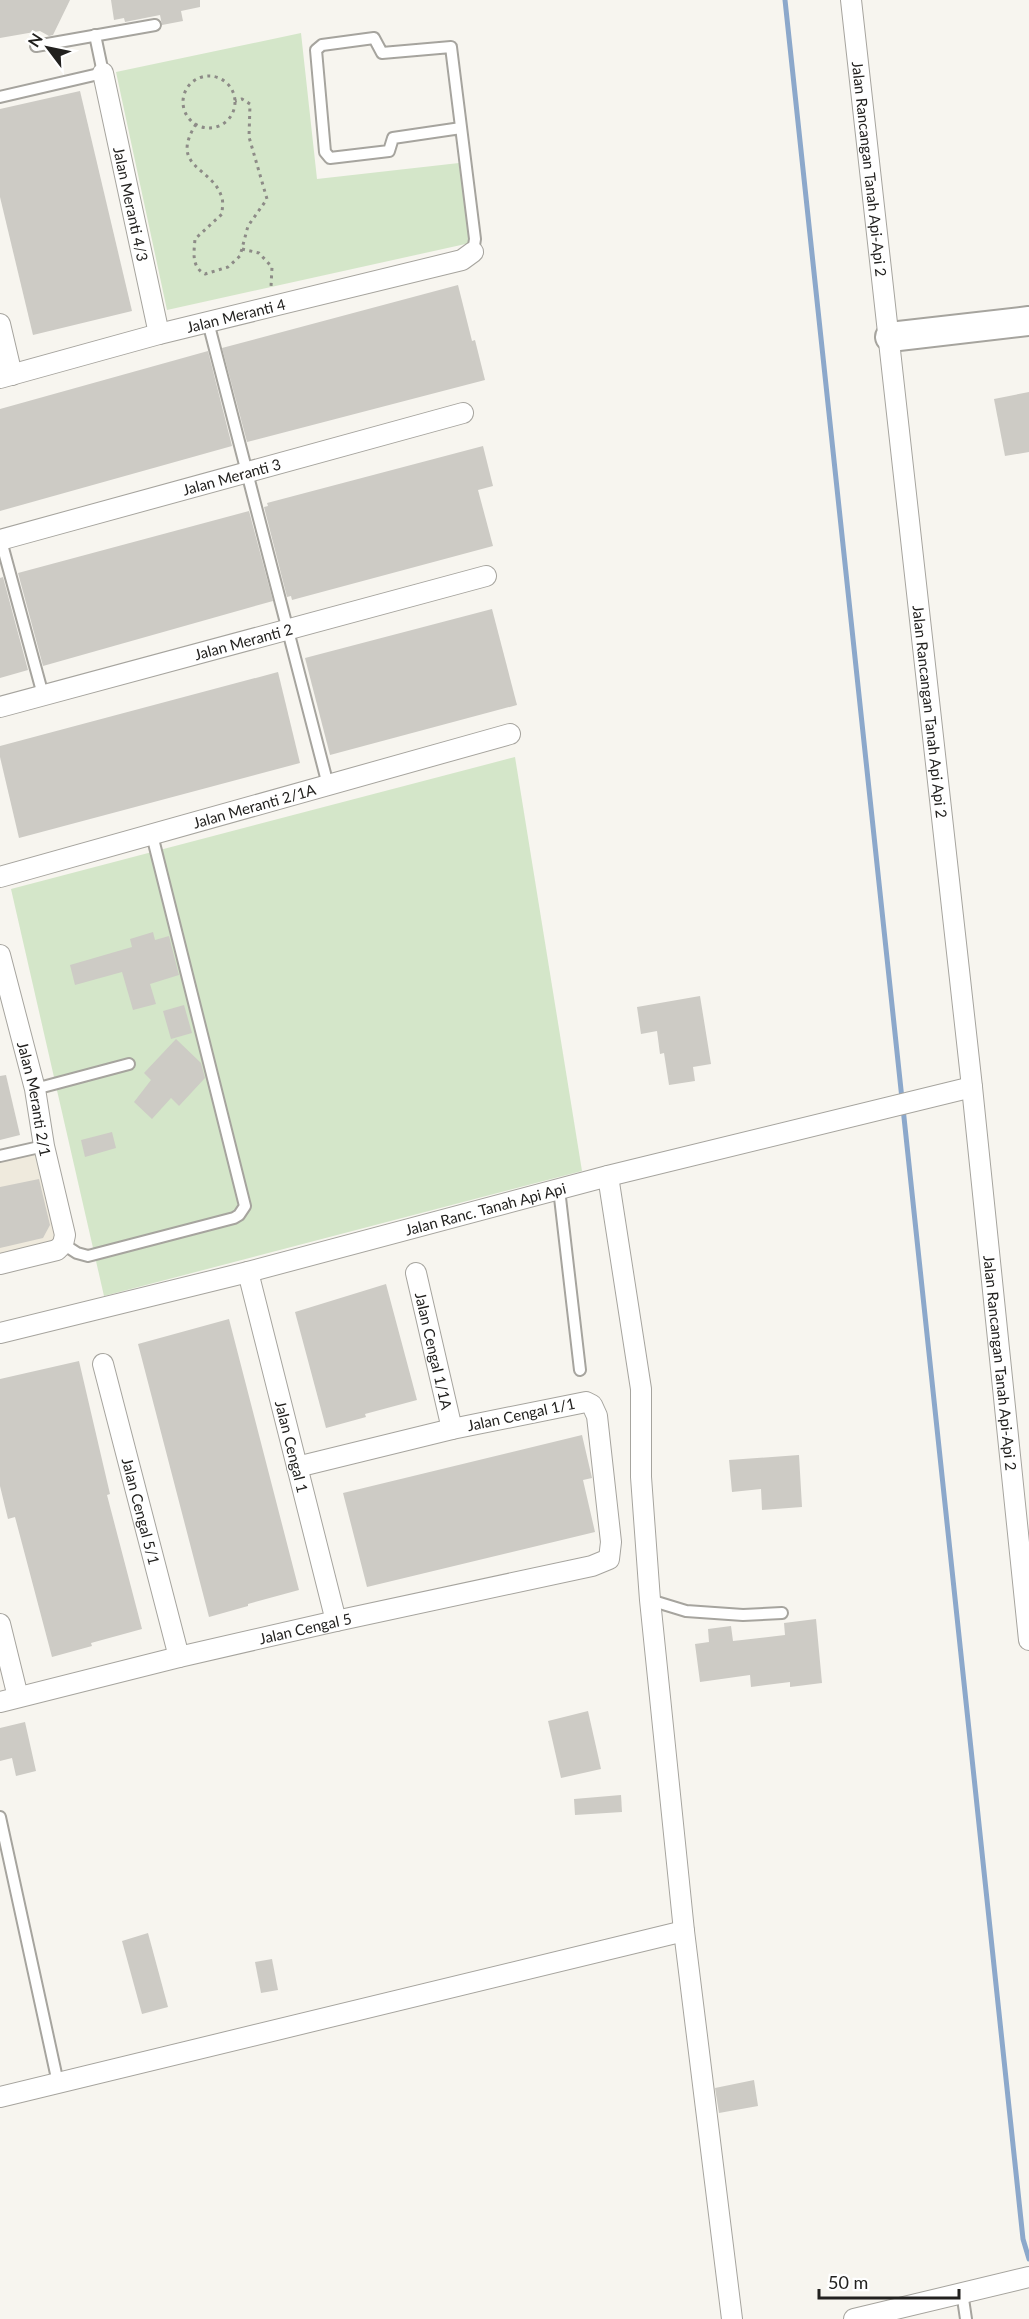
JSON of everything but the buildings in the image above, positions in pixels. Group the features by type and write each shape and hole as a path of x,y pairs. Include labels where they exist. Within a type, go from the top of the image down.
{"street":[{"name":"Jalan Rancangan Tanah Api-Api 2","path":"851,0 890,337"},
{"name":"Jalan Meranti 4/3","path":"103,73 159,334"},
{"name":"Jalan Meranti 4","path":"6,377 159,334 462,260 473,252"},
{"path":"890,337 1029,321"},
{"path":"0,324 6,377"},
{"name":"Jalan Rancangan Tanah Api Api 2","path":"890,337 972,1087"},
{"name":"Jalan Meranti 3","path":"0,539 463,413"},
{"name":"Jalan Meranti 2","path":"0,707 486,576"},
{"name":"Jalan Meranti 2/1A","path":"0,877 510,734"},
{"name":"Jalan Meranti 2/1","path":"0,955 35,1089 44,1146 65,1235 63,1244"},
{"name":"Jalan Rancangan Tanah Api-Api 2","path":"972,1087 1029,1640"},
{"name":"Jalan Ranc. Tanah Api Api","path":"0,1333 248,1272 608,1176 972,1087"},
{"path":"608,1176 641,1389 641,1477 650,1600 684,1931 732,2319"},
{"path":"0,1264 57,1250 63,1244"},
{"name":"Jalan Cengal 1","path":"248,1272 336,1621"},
{"name":"Jalan Cengal 1/1A","path":"416,1273 452,1429"},
{"name":"Jalan Cengal 5/1","path":"103,1364 180,1657"},
{"name":"Jalan Cengal 1/1","path":"297,1467 452,1429 580,1401 592,1405 597,1416 611,1542 609,1559"},
{"name":"Jalan Cengal 5","path":"9,1700 336,1621 592,1566 609,1559"},
{"path":"0,1624 9,1700"},
{"path":"0,2097 684,1931"},
{"path":"854,2319 1029,2277"}],"lane":[{"path":"36,46 155,25"},
{"path":"0,97 103,73 95,35"},
{"path":"461,128 393,138 389,151 330,158 325,152 316,50 322,45 374,38 382,53 451,47 475,238 473,252"},
{"path":"208,322 328,785"},
{"path":"0,539 43,695"},
{"path":"63,1244 77,1253 88,1256 234,1218 239,1215 244,1206 152,835"},
{"path":"35,1089 129,1064"},
{"path":"0,1156 44,1146"},
{"path":"559,1189 580,1370"},
{"path":"650,1600 686,1611 743,1615 782,1613"},
{"path":"0,1817 58,2083"},
{"path":"962,2292 966,2319"}],"path":[{"path":"211,76 222,80 231,89 235,101 232,113 224,123 207,128 196,124 186,116 183,104 185,92 198,78 211,76"},
{"path":"196,124 187,143 188,156 194,166 221,193 223,202 222,214 195,239 194,262 199,271 205,274 215,273 232,264 240,256 248,226 267,199 249,137 250,104 242,99 235,101"},
{"path":"242,249 259,254 272,267 270,306"}],"shaded area":[{"path":"40,1152 62,1239 0,1255 0,1162"}],"green space":[{"path":"301,33 317,179 459,163 470,243 167,310 116,72"},
{"path":"515,757 582,1171 104,1296 11,889"}],"waterway":[{"path":"785,0 902,1099"},
{"path":"903,1108 1023,2239 1029,2259"}]}
